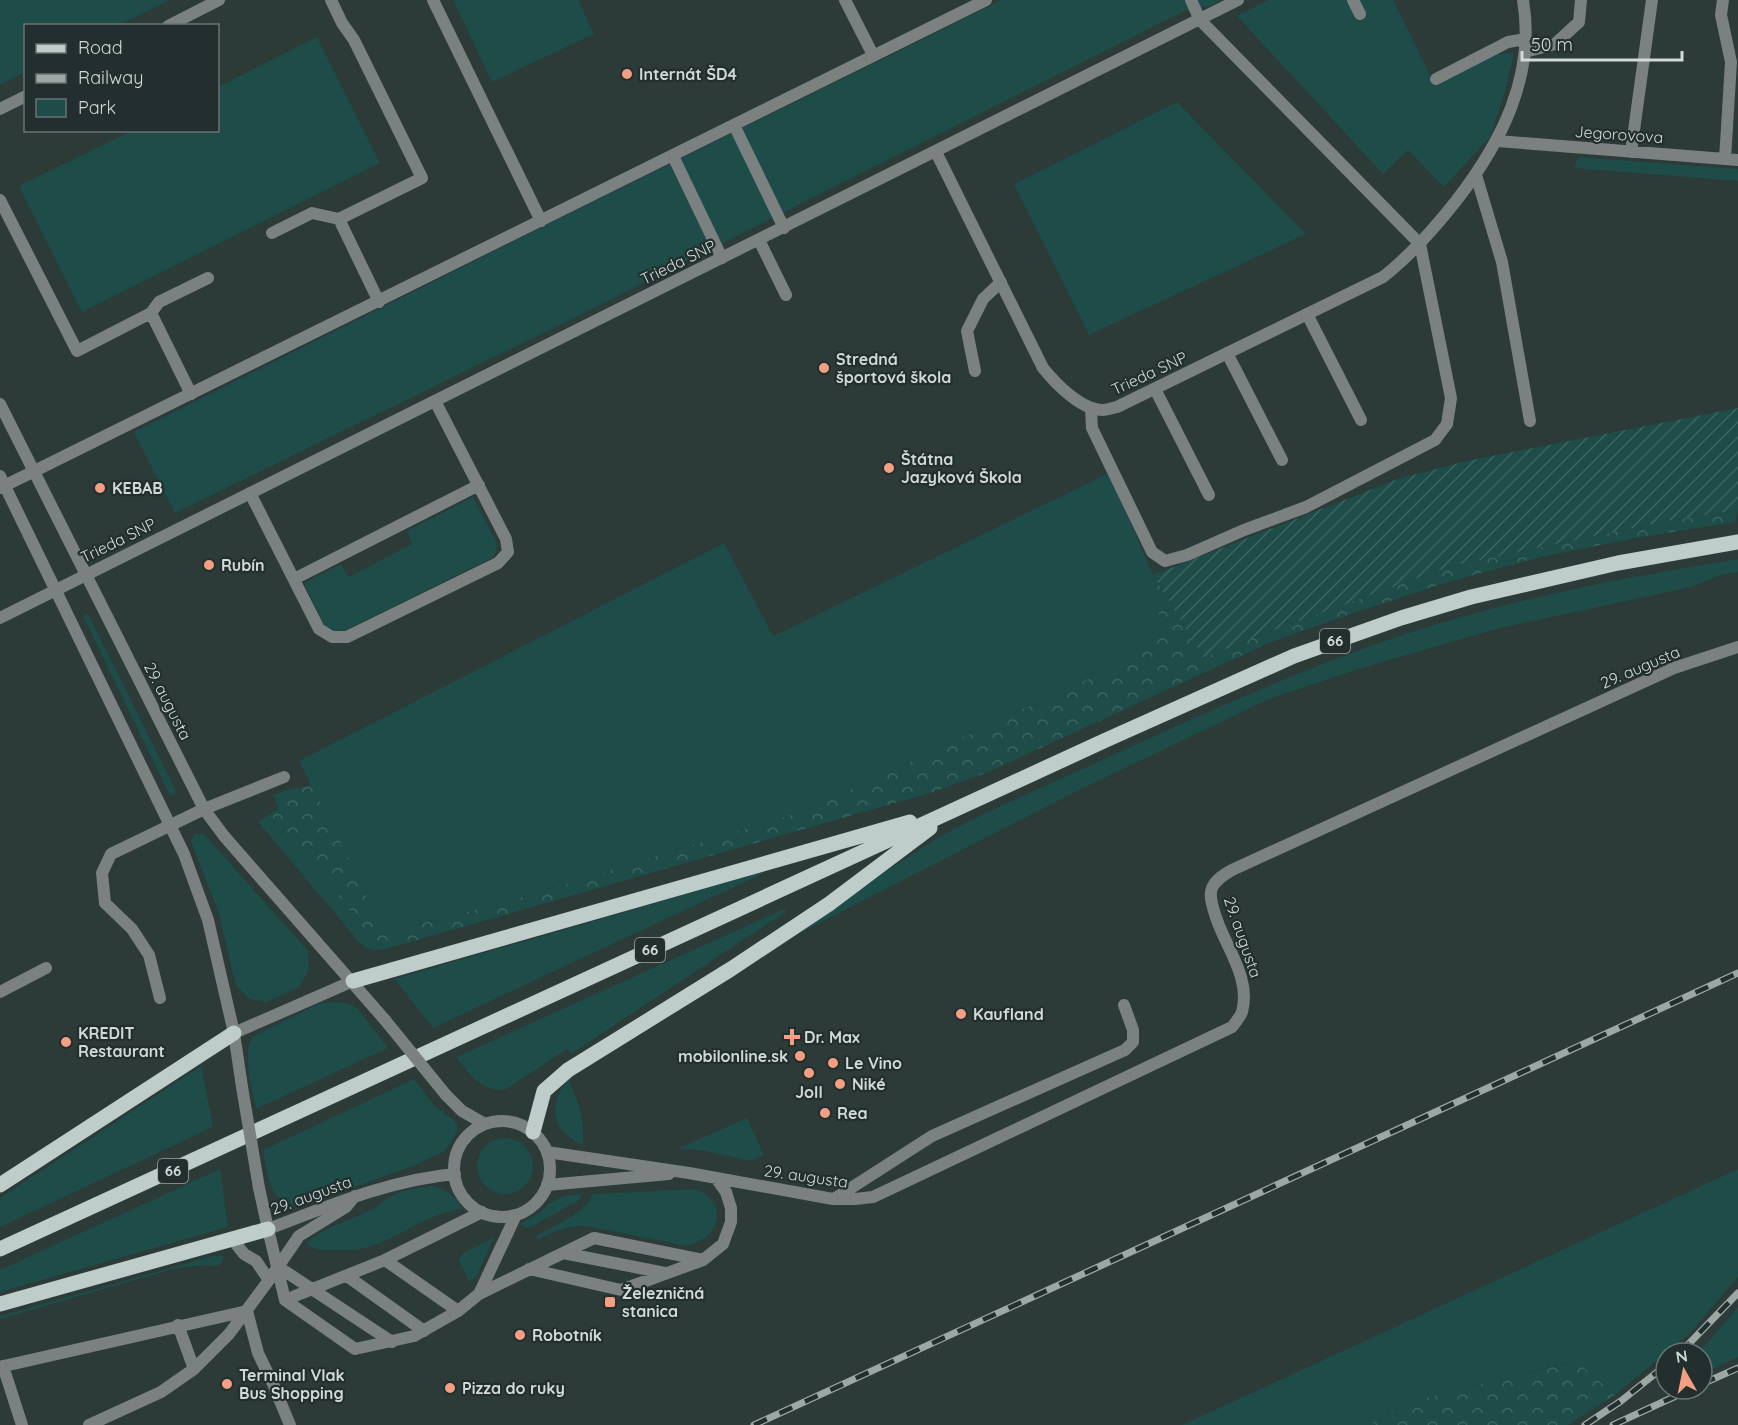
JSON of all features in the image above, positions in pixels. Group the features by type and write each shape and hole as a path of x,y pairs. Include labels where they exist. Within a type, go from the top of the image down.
{"main road":[{"name":"66","path":"0,1249 956,809 1248,676 1341,638 1471,597 1536,581 1618,563 1738,542"},
{"path":"353,981 956,809"},
{"path":"532,1131 544,1091 568,1070 731,969 829,904 956,809"},
{"path":"0,1185 234,1033"},
{"path":"0,1304 268,1229"}],"street":[{"path":"172,24 219,0"},
{"path":"272,233 312,213 339,219 422,178 354,40 342,23 331,0"},
{"path":"433,0 542,221"},
{"path":"845,0 873,56"},
{"path":"2,484 34,472 986,0"},
{"path":"936,152 1043,368 1068,393 1091,409 1092,428 1152,552 1165,561 1187,555 1244,530 1306,507 1435,440 1448,424 1451,398 1420,244 1200,20 1191,0"},
{"name":"Trieda SNP","path":"0,618 1238,0"},
{"path":"1353,0 1360,14"},
{"name":"Trieda SNP","path":"1091,409 1104,411 1117,407 1383,276 1420,244 1476,175 1509,116 1520,82 1525,52 1523,0"},
{"path":"1525,52 1555,44 1579,22 1581,0"},
{"path":"1631,152 1652,0"},
{"path":"1723,0 1721,15 1731,62 1725,159"},
{"path":"1436,79 1508,42 1526,39"},
{"path":"0,109 24,97"},
{"path":"734,125 784,228"},
{"name":"Jegorovova","path":"1497,141 1738,160"},
{"path":"673,156 722,258"},
{"path":"1476,175 1502,262 1530,421"},
{"path":"0,200 77,351 151,313 159,302 208,278"},
{"path":"339,219 379,302"},
{"path":"759,240 786,295"},
{"path":"975,371 967,331 983,299 1001,282"},
{"path":"151,313 191,394"},
{"path":"1307,314 1361,420"},
{"path":"1227,353 1282,459"},
{"path":"1155,389 1209,495"},
{"path":"250,493 319,629 332,637 347,637 498,563 507,552 506,539 435,401"},
{"name":"29. augusta","path":"0,404 204,809 224,836 353,981 446,1095 462,1111 485,1124"},
{"name":"29. augusta","path":"2,484 171,825 208,920 234,1033 259,1188 268,1229 355,1196 407,1181 454,1174"},
{"path":"294,579 478,485"},
{"name":"29. augusta","path":"547,1152 689,1173 833,1199 873,1197 1232,1027 1242,1012 1244,989 1239,971 1216,920 1211,889 1219,878 1232,870 1674,668 1738,647"},
{"path":"160,998 149,955 132,929 105,903 102,873 111,854 204,809 284,777"},
{"path":"0,992 46,968"},
{"path":"234,1033 353,981"},
{"path":"833,1199 932,1136 1125,1050 1133,1042 1133,1030 1124,1005"},
{"path":"515,1122 532,1131 547,1152 550,1174 538,1201 532,1207 516,1215 498,1216 474,1208 463,1196 454,1174 455,1158 461,1144 471,1132 485,1124 515,1122"},
{"name":"29. augusta","path":"547,1185 689,1173"},
{"path":"529,1269 621,1290 703,1260 723,1244 731,1222 731,1208 726,1192 716,1178"},
{"path":"89,1425 161,1392 194,1369 229,1334 247,1311 298,1236 346,1207 355,1196"},
{"path":"285,1300 385,1260 482,1212"},
{"path":"479,1294 516,1215"},
{"path":"268,1229 285,1300 355,1349 414,1336 458,1311 479,1294 594,1238 703,1260"},
{"path":"233,1240 244,1254 256,1261 269,1280"},
{"path":"563,1253 666,1274"},
{"path":"385,1260 458,1311"},
{"path":"277,1266 392,1342"},
{"path":"347,1276 424,1330"},
{"path":"22,1425 2,1366 247,1311"},
{"path":"247,1311 258,1353 290,1425"},
{"path":"178,1325 194,1369"}],"green space":[{"path":"0,0 170,0 121,24 24,24 24,73 0,85"},
{"path":"453,0 578,0 594,34 492,82"},
{"path":"1002,0 1221,0 1210,6 1184,11 568,321 175,513 134,432"},
{"path":"1268,0 1393,0 1435,85 1497,54 1514,53 1505,92 1490,137 1444,187 1408,150 1383,174 1237,16"},
{"path":"317,37 380,163 82,312 19,186 129,132 219,132 219,86"},
{"path":"1177,102 1306,234 1089,335 1014,184"},
{"path":"1578,157 1738,169 1738,181 1574,168"},
{"path":"1738,408 1738,510 1667,521 1451,566 1268,632 1204,658 1153,575 1398,479 1466,461"},
{"path":"1109,473 1153,575 1160,624 1125,662 801,812 502,903 392,931 381,925 299,761 724,543 773,636"},
{"path":"473,497 496,541 497,551 492,558 346,630 334,631 324,625 304,583 341,564 348,577 412,544 407,531"},
{"path":"1738,510 1735,522 1636,538 1541,557 1445,583 1271,642 986,773 933,792 393,947 378,944 364,931 344,902 309,860 290,844 277,827 271,813 279,808 273,795 312,785 381,925 392,931 502,903 801,812 1125,662 1160,624 1153,575 1204,658 1268,632 1451,566 1667,521"},
{"path":"1738,559 1738,572 1721,575 1691,587 1496,629 1352,671 1269,699 1079,790 796,935 913,853 973,819 1285,679 1372,646 1461,617 1599,584"},
{"path":"88,614 176,791 175,795 169,794 83,616"},
{"path":"271,813 277,827 290,844 309,860 344,902 364,931 378,944 393,947 375,950 359,942 258,822"},
{"path":"194,834 204,834 308,951 309,970 299,987 267,1002 250,999 236,986 218,911 191,842"},
{"path":"766,872 433,1028 394,979 759,873"},
{"path":"786,909 784,913 571,1054 567,1049 506,1089 498,1090 483,1085 456,1057"},
{"path":"346,1003 357,1008 388,1048 256,1109 248,1063 252,1037 318,1004"},
{"path":"201,1066 213,1127 0,1227 0,1198"},
{"path":"414,1079 434,1105 457,1123 457,1132 445,1151 416,1165 307,1204 294,1205 278,1197 269,1181 263,1150"},
{"path":"568,1079 580,1111 583,1145 564,1133 556,1117 557,1099"},
{"path":"747,1118 764,1155 750,1161 706,1151 679,1148"},
{"path":"505,1138 516,1140 525,1146 531,1155 533,1166 531,1177 525,1186 516,1192 505,1194 494,1192 485,1186 479,1177 477,1166 479,1155 485,1146 494,1140"},
{"path":"220,1169 228,1227 0,1292 0,1270"},
{"path":"1738,1169 1738,1277 1690,1333 1680,1341 1654,1341 1654,1363 1615,1395 1575,1361 1409,1402 1369,1425 1182,1425"},
{"path":"433,1186 451,1194 462,1209 449,1211 390,1239 361,1249 322,1250 306,1243 323,1231 363,1214 393,1195 409,1189"},
{"path":"696,1189 707,1195 714,1203 717,1220 707,1236 687,1246 586,1226 561,1230 538,1240 536,1236 576,1214 593,1194"},
{"path":"582,1194 579,1200 533,1226 527,1228 520,1224 564,1196"},
{"path":"494,1237 476,1277 469,1282 459,1260 462,1254"},
{"path":"212,1256 224,1256 222,1263 217,1266 203,1265 173,1269 0,1319 0,1316"},
{"path":"1738,1307 1738,1357 1714,1368 1714,1341 1709,1341"},
{"path":"1576,1361 1615,1395 1568,1425 1369,1425 1409,1402"}],"railway":[{"path":"754,1425 1738,973"},
{"path":"1692,1341 1738,1293"},
{"path":"1714,1379 1738,1368"},
{"path":"1585,1425 1621,1401 1654,1375"},
{"path":"1613,1425 1665,1401"}],"place":[{"name":"Internát ŠD4","path":"627,74"},
{"name":"Stredná športová škola","path":"824,368"},
{"name":"Štátna Jazyková Škola","path":"889,468"},
{"name":"KEBAB","path":"100,488"},
{"name":"Rubín","path":"209,565"},
{"name":"Kaufland","path":"961,1014"},
{"name":"Dr. Max","path":"792,1037"},
{"name":"KREDIT Restaurant","path":"66,1042"},
{"name":"mobilonline.sk","path":"800,1056"},
{"name":"Le Vino","path":"833,1063"},
{"name":"Joll","path":"809,1073"},
{"name":"Niké","path":"840,1084"},
{"name":"Rea","path":"825,1113"},
{"name":"Železničná stanica","path":"610,1302"},
{"name":"Robotník","path":"520,1335"},
{"name":"Terminal Vlak Bus Shopping","path":"227,1384"},
{"name":"Pizza do ruky","path":"450,1388"}]}
